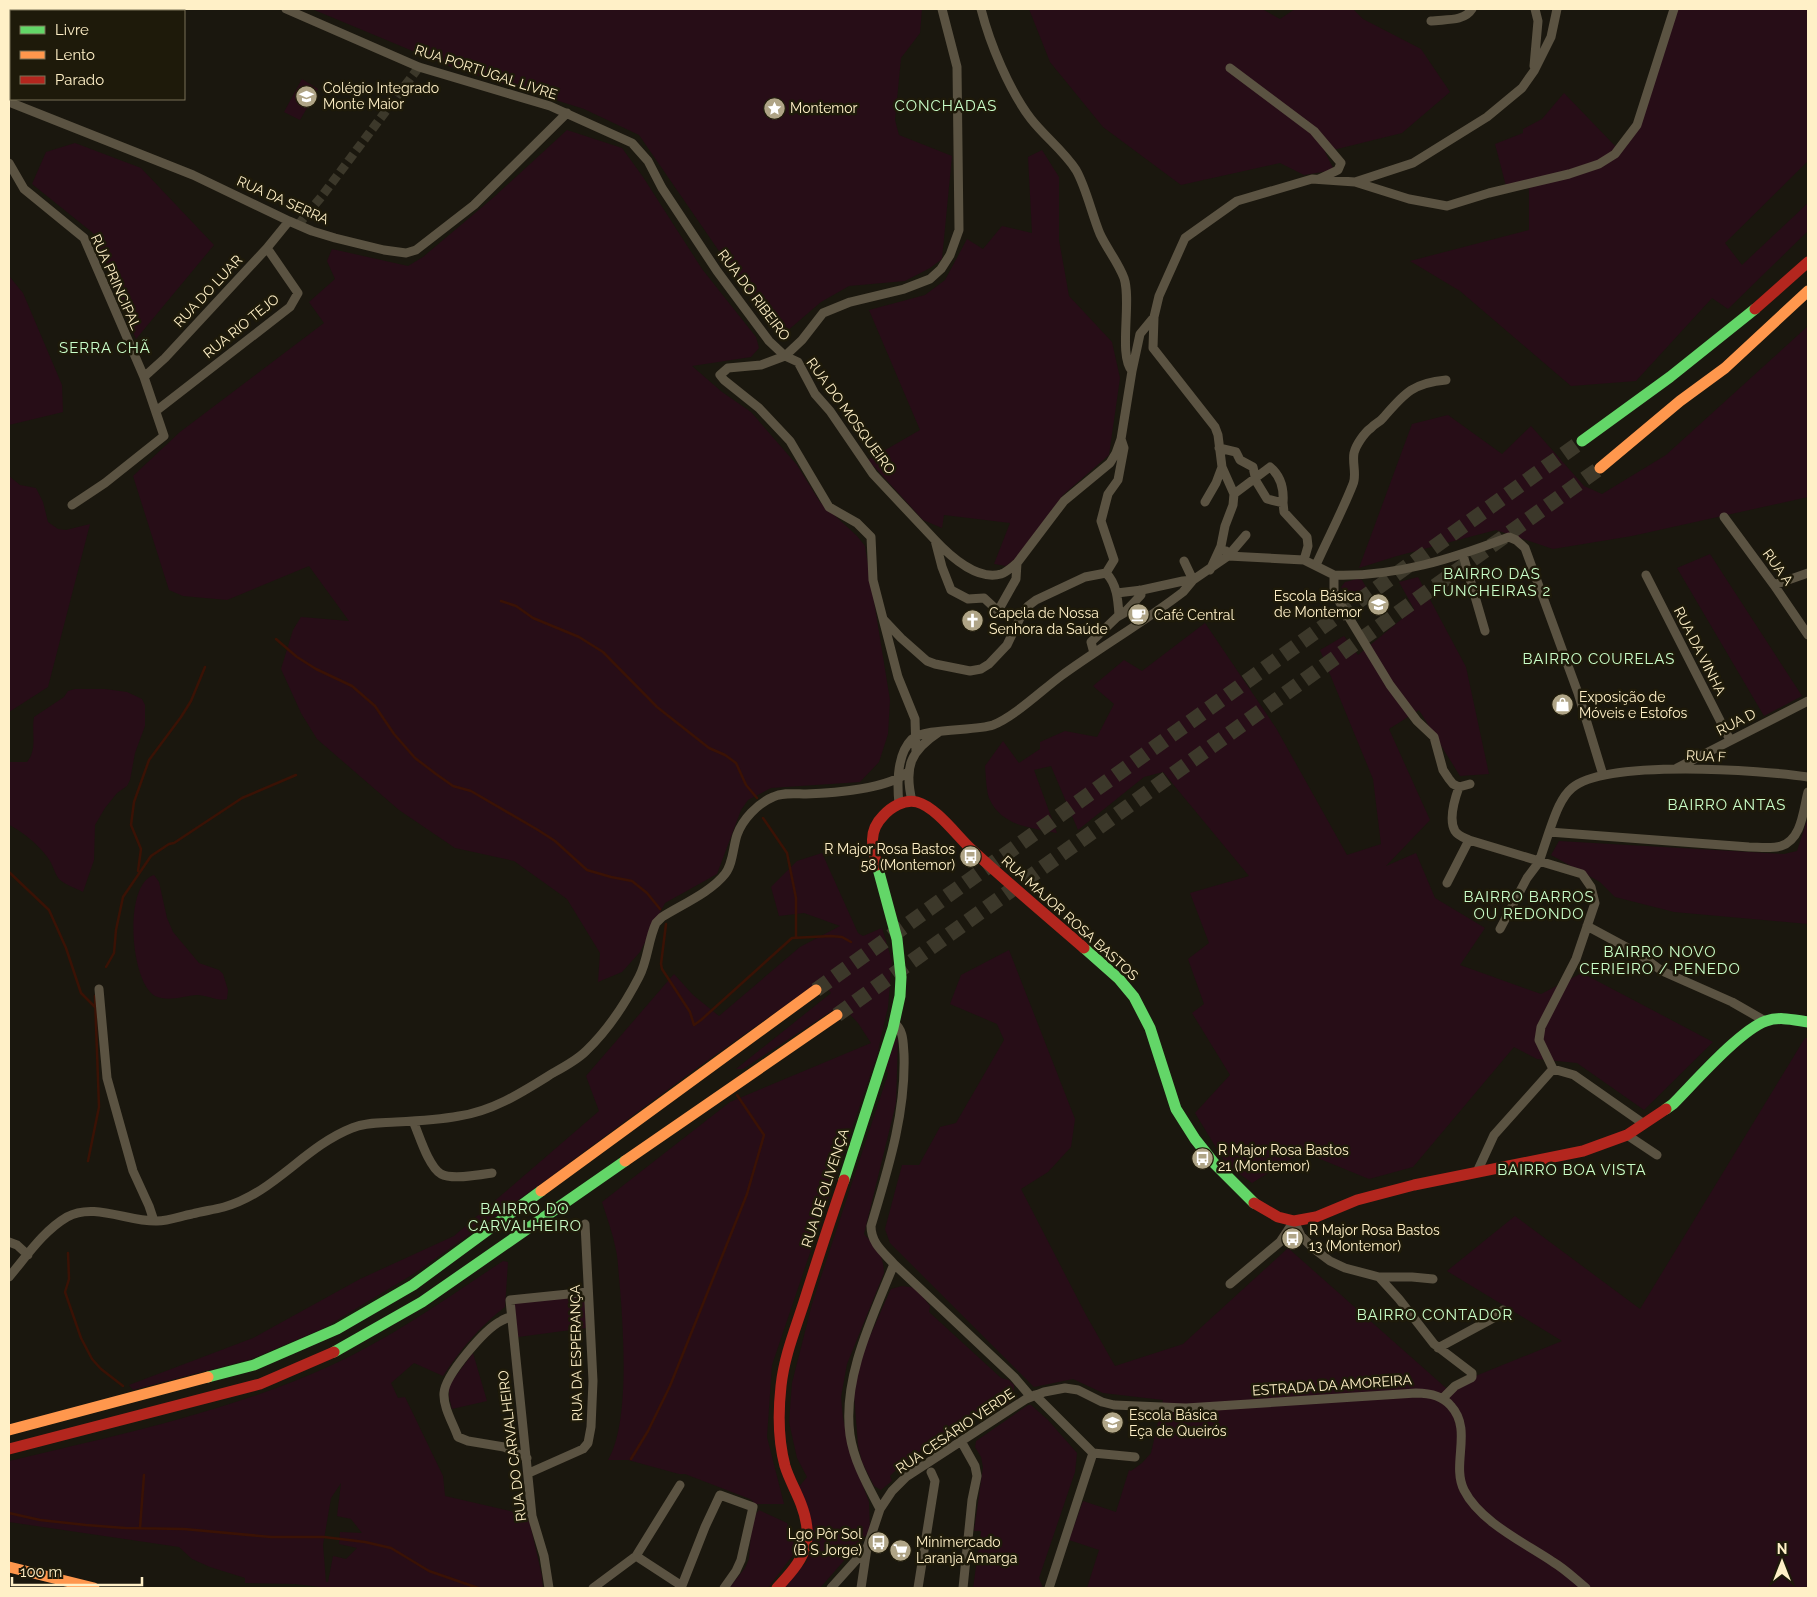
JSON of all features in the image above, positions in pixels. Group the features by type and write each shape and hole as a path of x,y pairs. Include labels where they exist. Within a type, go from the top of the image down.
{"main road":[{"path":"1582,441 1709,347 1808,262"},
{"path":"1600,468 1725,368 1808,291"},
{"path":"1669,411 1738,368 1808,304"},
{"name":"RUA DE OLIVENÇA","path":"777,1588 803,1558 808,1535 808,1523 785,1466 780,1442 778,1392 784,1363 894,1023 900,996 899,947 876,861 872,837 878,821 888,811 905,802"},
{"name":"RUA MAJOR ROSA BASTOS","path":"905,802 919,802 929,808 968,847 1119,979 1134,997 1143,1012 1176,1109 1196,1139 1214,1162 1249,1199 1262,1209 1278,1217 1294,1220 1316,1217 1357,1200 1414,1185 1583,1150 1627,1135 1673,1104 1740,1038 1765,1021 1785,1018 1808,1022"},
{"path":"9,1430 254,1365 337,1329 413,1285 816,990"},
{"path":"9,1449 260,1384 344,1347 422,1302 837,1015"},
{"path":"9,1567 94,1588"}],"street":[{"name":"RUA PORTUGAL LIVRE","path":"286,9 419,67 550,106 567,113"},
{"name":"RUA DO MOSQUEIRO","path":"942,9 957,67 959,230 950,255 930,279 904,289 850,302 823,313 802,340 785,356 798,362 815,394 830,411 873,474 957,562 989,575 999,574 1017,564"},
{"path":"981,9 985,25 1005,76 1031,119 1054,142 1076,171 1101,236 1124,278 1127,299 1125,338 1128,366 1132,371"},
{"path":"1431,21 1458,19 1468,14 1472,9"},
{"path":"1534,71 1538,21 1535,9"},
{"path":"1354,182 1414,163 1479,122 1522,88 1534,71 1551,36 1557,9"},
{"path":"1210,570 1221,546 1225,526 1233,505 1234,494 1222,467 1215,427 1153,348 1154,317 1159,296 1185,238 1237,201 1312,179 1354,182 1409,199 1447,206 1488,193 1569,174 1599,164 1615,154 1637,124 1674,9"},
{"path":"1230,68 1314,131 1338,158 1341,163 1338,170 1319,179"},
{"name":"RUA DA SERRA","path":"14,102 193,175 294,223 335,238 397,252 411,252 474,205 567,113"},
{"name":"RUA DO RIBEIRO","path":"567,113 632,143 636,147 648,161 662,188 717,271 769,341 785,356 761,365 728,368 720,375 759,408 790,441 829,507 856,523 870,537 873,580 898,678 914,719 916,751"},
{"name":"RUA PRINCIPAL","path":"9,163 24,189 84,238 144,377 164,436 105,483 72,505"},
{"name":"RUA DO LUAR","path":"144,377 165,358 267,248 294,223"},
{"name":"RUA RIO TEJO","path":"156,410 290,307 298,292 267,248"},
{"path":"934,540 951,590 968,599 984,598 998,611 1016,579 1017,564 1064,501 1110,463 1121,439 1140,334 1154,317"},
{"path":"1316,565 1354,482 1354,453 1358,443 1368,429 1382,419 1406,393 1418,385 1446,380"},
{"path":"882,618 900,638 927,661 970,671 989,664 1006,645 1028,606 1036,600 1085,577 1106,573 1114,560 1101,521 1108,494 1118,480 1124,448 1121,439"},
{"path":"1219,448 1236,452 1240,460 1253,467 1256,481 1267,499 1283,503"},
{"path":"1205,502 1216,483 1222,467"},
{"path":"1234,494 1270,467 1273,469 1280,481 1284,495 1284,512 1306,538 1308,546 1304,560"},
{"name":"RUA A","path":"1724,517 1808,635"},
{"path":"905,802 898,778 905,750 910,741 916,736 989,726 1002,720 1094,653 1183,592 1193,580 1228,556 1246,535"},
{"path":"1228,556 1304,560 1334,575 1355,576 1408,569 1462,555 1509,537 1516,540 1524,548 1546,606 1578,694 1603,775"},
{"path":"1222,538 1228,556"},
{"path":"1462,555 1485,631"},
{"path":"1184,561 1193,580"},
{"path":"1106,573 1112,579 1117,593 1119,615"},
{"path":"1774,585 1808,573"},
{"path":"1334,575 1334,593 1395,692 1417,721 1434,737 1443,770 1452,784 1459,787 1470,784"},
{"name":"RUA DA VINHA","path":"1646,575 1730,740"},
{"path":"1117,593 1193,580"},
{"path":"1094,653 1090,642 1119,615 1124,613 1140,595 1140,590"},
{"name":"RUA D","path":"1677,768 1808,700"},
{"path":"905,802 911,759 916,751 939,732"},
{"name":"RUA F","path":"1500,928 1527,878 1539,862 1564,798 1572,788 1586,780 1603,775 1677,768 1785,773 1808,777"},
{"path":"9,1277 52,1228 68,1216 83,1212 96,1212 161,1221 224,1207 250,1197 266,1188 301,1158 354,1127 372,1123 435,1120 463,1116 510,1100 584,1053 610,1025 640,974 656,923 662,917 716,883 726,873 738,833 760,804 774,796 837,793 870,786 898,778 909,771"},
{"path":"1459,787 1455,798 1452,820 1455,831 1469,840 1582,874 1592,887 1595,903 1576,959 1541,1027 1538,1040 1553,1069 1574,1075 1644,1124"},
{"path":"1550,832 1749,847 1780,847 1794,838 1800,825 1808,792"},
{"path":"1447,883 1469,840"},
{"path":"1587,926 1639,954 1662,971 1732,1002 1765,1021"},
{"path":"99,988 107,1078 133,1171 154,1221"},
{"path":"894,1023 899,1026 903,1038 904,1071 900,1115 890,1164 871,1226 871,1235 876,1244 894,1264 1093,1453 1135,1457"},
{"path":"1477,1172 1494,1135 1553,1069"},
{"path":"413,1121 429,1159 436,1170 442,1174 459,1176 492,1173"},
{"path":"1627,1135 1657,1155"},
{"path":"1294,1220 1301,1236 1314,1249 1330,1261 1345,1268 1379,1277 1412,1276 1433,1279"},
{"path":"1230,1284 1280,1242 1294,1220"},
{"name":"RUA DA ESPERANÇA","path":"528,1473 583,1449 588,1443 592,1427 593,1381 585,1224"},
{"path":"9,1242 28,1255"},
{"path":"880,1509 862,1475 852,1443 849,1420 850,1396 855,1369 894,1264"},
{"path":"1379,1277 1438,1348 1472,1374 1471,1378 1452,1388 1443,1398 1454,1409 1460,1423 1460,1476 1464,1489 1470,1499 1513,1538 1554,1562 1586,1588"},
{"name":"RUA DO CARVALHEIRO","path":"549,1588 544,1556 532,1516 510,1300 588,1292"},
{"path":"1438,1348 1499,1315 1503,1310"},
{"path":"511,1316 499,1321 468,1351 450,1377 444,1391 444,1402 458,1436 468,1441 504,1447 527,1458"},
{"name":"ESTRADA DA AMOREIRA","path":"1033,1396 1050,1390 1070,1388 1102,1402 1114,1405 1186,1408 1416,1393 1443,1398"},
{"name":"RUA CESÁRIO VERDE","path":"837,1586 867,1548 880,1509 892,1491 906,1477 1033,1396"},
{"path":"961,1441 975,1466 977,1476 972,1500 964,1588"},
{"path":"1049,1588 1093,1453"},
{"path":"918,1588 935,1481 931,1472"},
{"path":"592,1588 636,1556 680,1485"},
{"path":"636,1556 681,1587 720,1495 753,1507 741,1560 724,1588"},
{"path":"861,1588 867,1548"}],"shaded area":[{"path":"312,9 922,9 920,33 901,58 895,120 899,135 952,156 942,259 930,268 905,281 849,286 821,302 779,338 639,135 584,109 451,67"},
{"path":"1029,9 1262,9 1280,19 1295,9 1353,9 1363,19 1421,49 1450,92 1402,133 1325,152 1334,170 1304,175 1280,163 1181,185 1103,127 1050,62"},
{"path":"1672,9 1808,9 1808,161 1725,243 1742,265 1808,203 1808,231 1728,309 1712,298 1636,381 1571,386 1460,291 1410,261 1529,230 1529,180 1506,186 1495,144 1523,133 1523,129 1542,119 1564,93 1616,147 1636,118"},
{"path":"302,79 318,89 300,120 284,112"},
{"path":"567,130 622,148 643,177 702,269 756,337 759,348 751,357 692,366 722,392 751,412 797,465 820,502 857,536 865,546 890,700 888,734 879,762 860,782 771,788 748,800 741,810 717,874 665,903 640,952 622,972 598,982 600,953 567,899 514,861 455,848 399,810 317,739 301,713 281,669 293,630 301,617 349,621 309,566 227,600 183,596 169,590 133,476 180,432 324,323 309,302 335,279 327,261 332,249 408,266 423,257 494,197"},
{"path":"75,143 141,168 214,245 136,339 93,233 32,184 46,152"},
{"path":"1042,150 1059,177 1059,240 1069,296 1112,342 1120,378 1109,455 1063,495 1015,559 1006,566 994,564 1010,523 944,515 942,528 923,520 868,460 920,430 869,310 925,295 945,280 967,239 983,249 1002,226 1032,233 1028,157"},
{"path":"9,276 23,293 62,385 63,412 9,425"},
{"path":"1808,326 1808,497 1632,536 1553,549 1496,530 1359,568 1412,424 1448,415 1502,454 1531,426 1584,486 1602,494 1666,455"},
{"path":"9,476 20,485 36,488 43,502 48,522 58,529 66,530 90,524 48,687 9,712"},
{"path":"1710,554 1802,696 1764,716 1677,568"},
{"path":"1418,577 1466,667 1489,774 1460,776 1419,710 1389,729 1430,820 1386,866 1416,853 1435,898 1485,928 1460,965 1541,994 1582,973 1713,1042 1644,1110 1577,1063 1537,1059 1514,1047 1413,1167 1369,1179 1303,1152 1252,1183 1226,1164 1195,1113 1230,1075 1192,1013 1204,1004 1188,959 1209,943 1190,893 1249,876 1163,772 1144,777 1078,830 1051,766 1034,770 1057,833 1027,827 1001,815 989,798 985,766 1003,741 1019,763 1040,749 1040,742 1065,731 1097,737 1114,704 1093,686 1124,660 1142,671 1205,623 1276,728 1347,855 1381,844 1373,779 1320,650 1344,636 1358,655 1414,609 1399,582"},
{"path":"1357,579 1362,580 1369,592 1350,603 1341,587 1345,582"},
{"path":"75,689 105,689 127,692 142,699 145,705 145,726 135,753 130,780 127,786 117,793 105,808 95,825 94,860 83,892 59,879 50,860 41,849 25,835 9,825 9,762 27,762 33,746 34,717 64,697 68,691"},
{"path":"1808,817 1808,924 1674,912 1615,897 1600,882 1551,855 1559,841 1784,854 1797,851"},
{"path":"822,853 858,933 863,936 882,928 892,961 888,1007 877,1055 772,1365 767,1437 784,1504 756,1504 750,1499 685,1474 628,1460 608,1460 615,1443 620,1422 624,1371 621,1296 617,1257 602,1202 730,1102 871,1043 858,1023 841,1005 743,1069 736,1069 831,993 821,980 415,1273 324,1328 251,1359 133,1390 129,1385 253,1338 360,1279 454,1236 599,1111 586,1076 674,974 693,995 719,1016 800,947 840,926 804,913 779,916 771,887 797,861"},
{"path":"154,875 159,882 167,918 173,932 199,963 219,970 223,974 228,990 227,999 220,1000 197,995 165,999 155,996 147,987 140,972 136,954 134,914 138,896 144,882"},
{"path":"1009,950 1075,1119 1071,1147 1048,1172 1021,1189 1086,1315 1115,1366 1183,1344 1288,1248 1446,1388 1562,1341 1447,1271 1515,1216 1640,1309 1805,1038 1808,1038 1808,1588 1087,1588 1099,1550 1069,1540 1083,1501 1116,1512 1129,1470 1131,1471 1142,1463 1151,1453 1163,1400 1103,1393 1073,1379 1034,1387 890,1243 885,1229 902,1165 919,1165 940,1127 956,1123 1004,1040 997,1024 950,1004 961,975"},
{"path":"895,1038 898,1039 896,1103 864,1234 881,1256 884,1273 847,1364 841,1397 843,1418 851,1454 869,1502 870,1531 820,1588 783,1588 807,1561 813,1534 798,1488 807,1477 797,1458 789,1422 792,1383 812,1304 888,1074 886,1068"},
{"path":"503,1261 508,1262 505,1307 471,1339 443,1376 414,1363 391,1383 398,1398 405,1397 443,1476 445,1496 528,1515 543,1588 328,1588 295,1584 245,1583 245,1578 192,1559 179,1547 9,1522 9,1461 173,1421 293,1382 377,1342","holes":["341,1483 337,1516 351,1519 362,1533 340,1532 339,1544 357,1548 346,1559 333,1556 328,1582 326,1582 323,1545 331,1498"]},
{"path":"902,1286 916,1288 930,1306 929,1312 1001,1378 1009,1380 1014,1385 1014,1397 1006,1406 998,1403 905,1461 890,1476 892,1481 881,1490 874,1486 862,1462 858,1445 854,1395 859,1361 891,1289"},
{"path":"583,1296 585,1298 586,1328 518,1337 515,1303"},
{"path":"473,1353 487,1401 452,1409 449,1385"},
{"path":"1028,1405 1031,1405 1048,1420 1077,1453 1075,1472 1039,1578 1043,1588 973,1588 981,1531 974,1531 983,1467 981,1457 975,1447 976,1441"},
{"path":"759,1510 787,1523 795,1547 793,1555 768,1588 729,1588 745,1568 749,1559 752,1519"}],"waterway":[{"path":"501,601 516,606 533,618 579,637 603,652 657,707 709,748 725,755 736,763 746,785 757,798"},
{"path":"276,639 297,657 316,669 352,686 375,706 394,734 415,758 453,786 471,791 538,830 555,841 587,870 632,881 647,893 660,909"},
{"path":"138,871 141,849 131,825 134,802 149,760 191,701 205,667"},
{"path":"106,967 114,953 116,930 123,897 151,856 242,798 296,775"},
{"path":"763,818 787,853 796,898 796,937"},
{"path":"9,872 49,910 66,948 81,993 95,1007"},
{"path":"666,924 662,969 690,1012 694,1025 792,938 831,936 842,937 851,942"},
{"path":"88,1161 99,1107 95,996"},
{"path":"631,1459 648,1431 670,1386 747,1194 764,1135 737,1095"},
{"path":"68,1253 69,1279 65,1292 81,1338 92,1359 101,1369 123,1386"},
{"path":"140,1528 144,1475"},
{"path":"9,1513 40,1520 86,1525 184,1529 271,1537 324,1537 365,1542 391,1548 429,1571 478,1588"}],"tunnel":[{"path":"298,225 419,67"},
{"path":"816,990 1582,441"},
{"path":"837,1015 1600,468"}],"traffic: fast":[{"path":"1582,441 1670,377 1755,309"},
{"path":"844,1180 893,1028 900,996 901,977 897,939 877,865"},
{"path":"1084,948 1119,979 1134,997 1150,1028 1176,1109 1195,1139 1214,1163 1254,1203"},
{"path":"1666,1109 1731,1046 1755,1026 1776,1019 1808,1022"},
{"path":"334,1352 422,1302 625,1161"},
{"path":"208,1377 254,1365 337,1329 413,1285 541,1191"}],"traffic: slow":[{"path":"1600,468 1680,401 1725,368 1808,291"},
{"path":"541,1191 816,990"},
{"path":"625,1161 837,1015"},
{"path":"9,1430 208,1377"},
{"path":"9,1567 94,1588"}],"traffic: jam":[{"path":"1755,309 1808,262"},
{"path":"877,865 872,839 878,822 894,807 907,802 917,802 939,816 971,849 1084,948"},
{"path":"1254,1203 1278,1217 1294,1221 1316,1217 1357,1200 1414,1185 1583,1151 1627,1135 1666,1109"},
{"path":"777,1588 794,1569 807,1540 805,1518 801,1504 788,1476 781,1446 779,1416 782,1375 790,1344 844,1180"},
{"path":"9,1449 260,1384 334,1352"}],"place":[{"name":"Colégio Integrado Monte Maior","path":"307,96"},
{"name":"Montemor","path":"774,108"},
{"name":"Escola Básica de Montemor","path":"1378,604"},
{"name":"Café Central","path":"1138,615"},
{"name":"Capela de Nossa Senhora da Saúde","path":"973,621"},
{"name":"Exposição de Móveis e Estofos","path":"1563,705"},
{"name":"R Major Rosa Bastos 58 (Montemor)","path":"971,857"},
{"name":"R Major Rosa Bastos 21 (Montemor)","path":"1202,1158"},
{"name":"R Major Rosa Bastos 13 (Montemor)","path":"1293,1238"},
{"name":"Escola Básica Eça de Queirós","path":"1113,1423"},
{"name":"Lgo Pôr Sol (B S Jorge)","path":"878,1542"},
{"name":"Minimercado Laranja Amarga","path":"900,1550"}],"district":[{"name":"CONCHADAS","path":"946,106"},
{"name":"SERRA CHÃ","path":"105,348"},
{"name":"BAIRRO DAS FUNCHEIRAS 2","path":"1492,582"},
{"name":"BAIRRO COURELAS","path":"1599,659"},
{"name":"BAIRRO ANTAS","path":"1727,805"},
{"name":"BAIRRO BARROS OU REDONDO","path":"1529,906"},
{"name":"BAIRRO NOVO CERIEIRO / PENEDO","path":"1660,960"},
{"name":"BAIRRO BOA VISTA","path":"1572,1170"},
{"name":"BAIRRO DO CARVALHEIRO","path":"525,1218"},
{"name":"BAIRRO CONTADOR","path":"1435,1315"}]}
